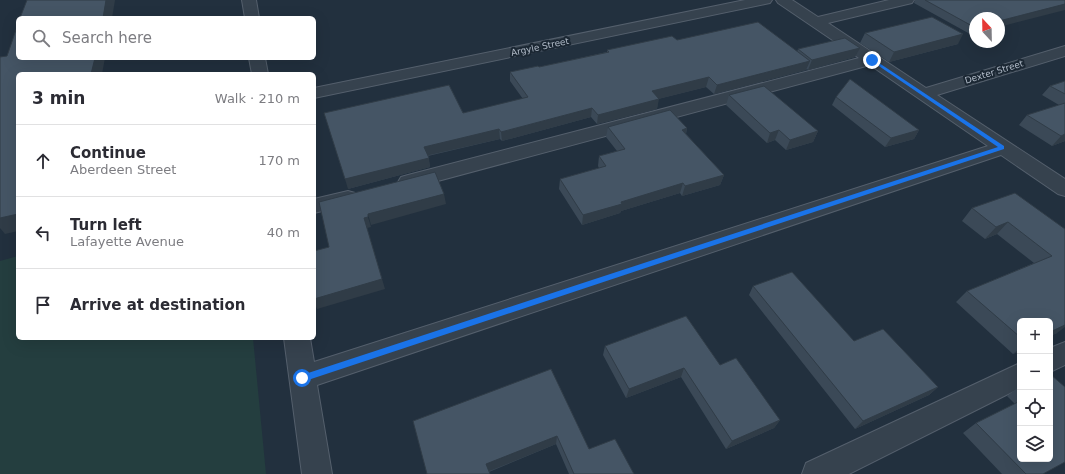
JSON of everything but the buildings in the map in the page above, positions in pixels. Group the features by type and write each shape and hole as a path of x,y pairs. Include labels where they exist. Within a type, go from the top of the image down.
{"street":[{"path":"249,0 252,16"},
{"name":"Argyle Street","path":"316,93 765,0"},
{"path":"783,0 1002,148 1064,188"},
{"path":"815,22 907,0"},
{"name":"Dexter Street","path":"923,94 1065,51"},
{"path":"257,60 260,72"},
{"path":"390,186 872,60"},
{"path":"302,378 1002,148"},
{"path":"316,205 368,192"},
{"path":"297,340 317,474"},
{"path":"1053,359 1065,353"},
{"path":"817,474 1017,376"}],"green space":[{"path":"16,257 16,340 253,340 266,474 0,474 0,261"}],"route":[{"path":"302,378 1002,148 872,60"}]}
